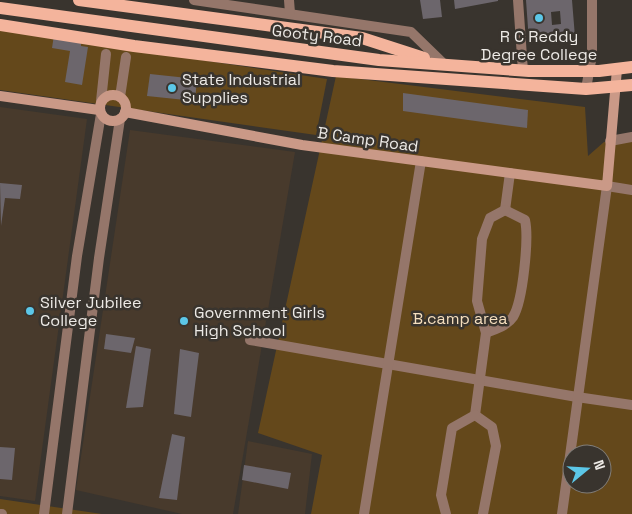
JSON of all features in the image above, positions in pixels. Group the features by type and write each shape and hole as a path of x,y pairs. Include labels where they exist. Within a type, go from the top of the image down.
{"main road":[{"path":"86,1 362,38 446,65"},
{"name":"Gooty Road","path":"0,8 379,60 523,70 590,71 632,67"},
{"name":"Gooty Road","path":"0,25 134,46 333,71 586,89 632,85"},
{"path":"607,186 617,69"},
{"path":"0,96 101,109 111,122 123,116 125,104 120,97 112,95 101,109"},
{"name":"B Camp Road","path":"123,116 302,145 607,186"}],"street":[{"path":"194,0 411,32 446,65"},
{"path":"290,0 290,13"},
{"path":"518,0 523,70"},
{"path":"586,89 592,55 592,0"},
{"path":"44,514 77,256 101,109 106,54"},
{"path":"120,97 126,57"},
{"path":"67,514 99,258 123,116"},
{"path":"610,141 632,137"},
{"path":"364,514 390,366 421,161"},
{"path":"505,210 510,173"},
{"path":"562,514 607,186 632,190"},
{"path":"486,333 505,325 513,318 519,298 528,233 525,220 505,210"},
{"path":"475,415 486,333 477,301 482,239 490,218 505,210"},
{"path":"250,340 577,398 632,405"},
{"path":"446,514 441,495 452,428 475,415"},
{"path":"475,415 492,426 496,446 483,514"}],"shaded area":[{"name":"Silver Jubilee College","path":"0,107 87,119 35,501 0,496"},
{"name":"Government Girls High School","path":"130,130 295,152 233,514 182,514 76,490"},
{"path":"248,441 312,454 305,514 238,514"}],"green space":[{"path":"0,30 327,79 316,135 0,90"},
{"name":"B.camp area","path":"336,76 585,107 588,156 604,142 632,138 632,514 311,514 322,455 258,433"},
{"path":"0,499 102,514 0,514"}],"building":[{"path":"420,0 440,0 442,17 423,19"},
{"path":"454,0 498,0 498,1 455,9"},
{"name":"R C Reddy Degree College","path":"526,0 572,0 575,37 529,42","holes":["560,11 561,24 552,25 551,12"]},
{"path":"54,35 81,42 81,46 88,47 82,85 65,82 70,51 52,48"},
{"name":"State Industrial Supplies","path":"150,74 197,79 195,101 147,96"},
{"path":"403,93 528,110 527,128 403,111"},
{"path":"0,183 22,185 20,199 5,198 1,226"},
{"path":"106,334 135,338 131,353 104,349"},
{"path":"136,346 151,349 143,407 126,408"},
{"path":"180,349 199,353 191,417 174,414"},
{"path":"172,434 185,437 177,500 159,498"},
{"path":"0,447 15,448 12,480 0,479"},
{"path":"244,465 291,473 288,489 242,480"}],"place":[{"name":"R C Reddy Degree College","path":"539,18"},
{"name":"State Industrial Supplies","path":"172,88"},
{"name":"Silver Jubilee College","path":"30,311"},
{"name":"Government Girls High School","path":"184,321"}]}
